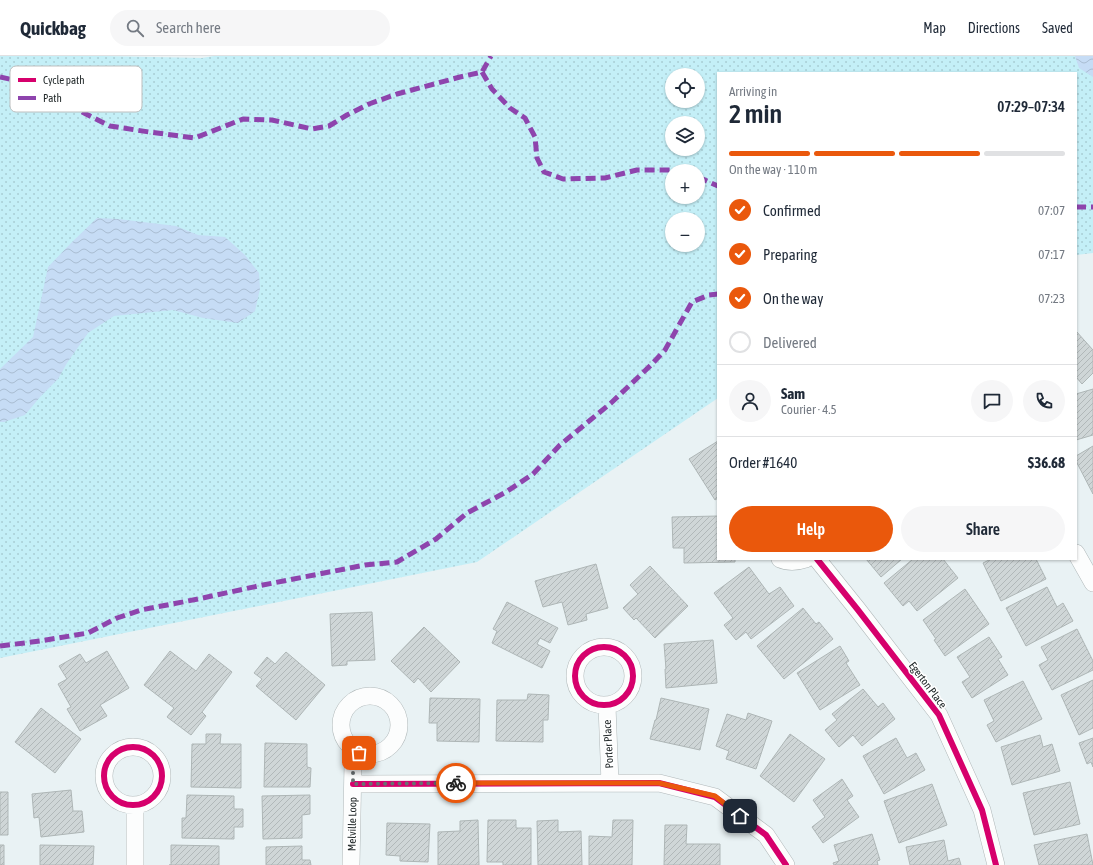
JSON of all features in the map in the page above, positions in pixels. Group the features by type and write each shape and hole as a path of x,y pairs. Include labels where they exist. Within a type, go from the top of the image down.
{"street":[{"path":"1077,555 1093,583"},
{"path":"782,560 796,562 803,560"},
{"name":"Egerton Place","path":"818,560 939,715 982,810 996,865"},
{"name":"Porter Place","path":"607,706 610,783"},
{"name":"Melville Loop","path":"351,865 353,763 359,753"},
{"name":"Melville Loop","path":"353,784 659,783 715,796 766,836 786,865"},
{"path":"135,865 136,805"}],"shaded area":[{"path":"0,56 202,58 214,56 1093,56 1093,253 1077,255 1077,72 717,72 717,399 477,562 0,658"}],"water":[{"path":"1075,56 1093,56 1093,77 1079,68"},
{"path":"97,218 176,226 198,235 225,237 245,255 259,273 260,289 255,311 238,323 203,318 173,310 114,316 88,333 67,363 58,379 25,415 0,422 0,369 33,337 48,267"}],"building":[{"path":"1077,332 1093,350 1093,373 1082,384 1077,378"},
{"path":"1093,389 1093,435 1077,440 1077,394"},
{"path":"717,442 717,499 715,500 689,459"},
{"path":"1093,446 1093,494 1077,463 1077,455"},
{"path":"717,516 717,560 735,560 735,562 684,563 684,548 673,548 672,517"},
{"path":"867,560 901,560 881,577"},
{"path":"912,560 944,560 958,578 917,611 909,601 903,606 884,583"},
{"path":"989,560 1036,560 1046,579 1001,601 983,563"},
{"path":"596,564 608,608 586,614 587,620 568,625 562,602 543,607 535,581"},
{"path":"650,566 688,606 655,638 636,618 634,620 623,608 638,594 630,585"},
{"path":"749,567 769,594 780,587 794,606 751,639 746,632 736,640 724,625 733,618 714,593"},
{"path":"1047,587 1057,607 1063,603 1073,621 1026,646 1006,608"},
{"path":"965,589 989,624 945,656 923,620"},
{"path":"507,602 558,628 550,643 540,638 537,644 550,651 542,668 492,643 497,631 493,629"},
{"path":"803,608 816,624 819,622 833,639 784,679 757,646"},
{"path":"372,612 375,660 347,661 347,665 332,666 330,614"},
{"path":"424,627 460,662 431,692 418,678 414,683 391,661"},
{"path":"1077,629 1093,661 1093,670 1052,690 1039,665 1048,660 1041,647"},
{"path":"989,637 1002,657 998,659 1008,675 972,698 962,682 970,677 957,657"},
{"path":"713,640 717,683 666,688 664,644"},
{"path":"840,646 849,661 846,663 860,685 820,710 797,673"},
{"path":"107,651 129,688 100,705 107,716 80,731 67,709 71,707 58,684 67,679 59,666 80,654 86,663"},
{"path":"170,651 196,671 209,654 232,672 202,712 206,716 191,735 167,717 174,708 144,685"},
{"path":"286,652 325,685 296,720 256,686 262,679 254,673 267,657 275,664"},
{"path":"1093,680 1093,728 1079,735 1061,695"},
{"path":"1023,681 1042,719 996,742 987,725 994,721 984,700"},
{"path":"863,689 878,707 883,703 895,719 862,746 853,735 839,747 825,730 837,720 832,714"},
{"path":"528,694 549,695 548,720 543,720 543,742 496,741 497,700 527,700"},
{"path":"430,698 480,699 479,742 437,741 437,723 429,723"},
{"path":"661,698 709,709 700,750 650,739"},
{"path":"41,708 81,739 55,773 15,742"},
{"path":"748,713 772,721 756,769 726,759 729,751 716,746 727,714 746,720"},
{"path":"206,734 221,734 220,744 241,744 241,788 191,787 192,744 206,744"},
{"path":"790,734 825,759 794,802 760,776"},
{"path":"1040,735 1043,747 1052,744 1060,771 1012,785 1001,747"},
{"path":"896,738 907,758 916,753 925,770 884,794 863,756"},
{"path":"1093,738 1093,767 1091,762 1087,764 1079,743"},
{"path":"265,743 307,744 307,767 311,768 310,787 264,787"},
{"path":"842,779 853,796 847,800 859,817 823,843 812,827 825,817 813,800"},
{"path":"1070,782 1080,824 1034,835 1023,793"},
{"path":"932,784 947,825 899,843 884,801"},
{"path":"71,790 73,811 82,811 84,832 41,837 39,817 34,818 32,794"},
{"path":"0,792 8,792 8,835 0,835"},
{"path":"187,795 234,796 234,809 243,809 243,827 234,827 234,839 182,838 182,818 186,818"},
{"path":"310,795 310,814 302,815 302,838 263,839 262,796"},
{"path":"478,820 479,865 438,865 438,832 460,831 460,821"},
{"path":"488,820 516,820 516,828 531,828 531,865 503,865 503,862 487,862"},
{"path":"558,820 558,832 581,831 582,865 538,865 537,821"},
{"path":"613,820 633,820 632,865 589,865 589,836 612,837"},
{"path":"387,823 430,824 428,862 400,861 400,856 386,855"},
{"path":"665,825 687,825 686,844 720,844 720,865 664,865"},
{"path":"872,834 880,860 877,861 878,865 834,865 833,863 839,861 834,845"},
{"path":"1087,834 1093,865 1039,865 1034,845"},
{"path":"944,840 948,861 959,858 961,865 910,865 906,847"},
{"path":"0,845 4,845 4,865 0,865"},
{"path":"40,845 94,846 93,865 40,865"},
{"path":"171,845 219,846 219,865 171,865"},
{"path":"302,846 302,860 310,860 311,865 266,865 266,847"}],"marked path":[{"path":"83,112 110,126 195,138 243,119 272,120 312,129 329,126 369,104 397,94 482,72 491,56"},
{"path":"482,72 492,89 510,108 525,118 535,137 537,158 544,172 563,179 605,178 637,170 665,170"},
{"path":"0,77 10,79"},
{"path":"705,180 717,186"},
{"path":"1077,207 1093,207"},
{"path":"0,646 88,633 117,618 141,610 365,565 397,562 436,539 467,513 506,492 533,474 560,445 611,403 665,350 692,302 709,295 717,294"}],"cycle path":[{"path":"818,560 939,715 982,810 996,865"},
{"path":"598,647 610,647 625,655 633,670 633,676 633,682 625,697 610,705 598,705 583,697 575,682 575,670 583,655 598,647"},
{"path":"127,747 139,747 154,755 162,770 162,776 162,782 154,797 139,805 127,805 112,797 104,782 104,770 112,755 127,747"},
{"path":"353,784 659,783 715,797 766,835 786,865"}],"way so far":[{"path":"359,753 353,763 353,784 456,783"}],"route":[{"path":"456,783 659,783 715,796 740,816"}]}
